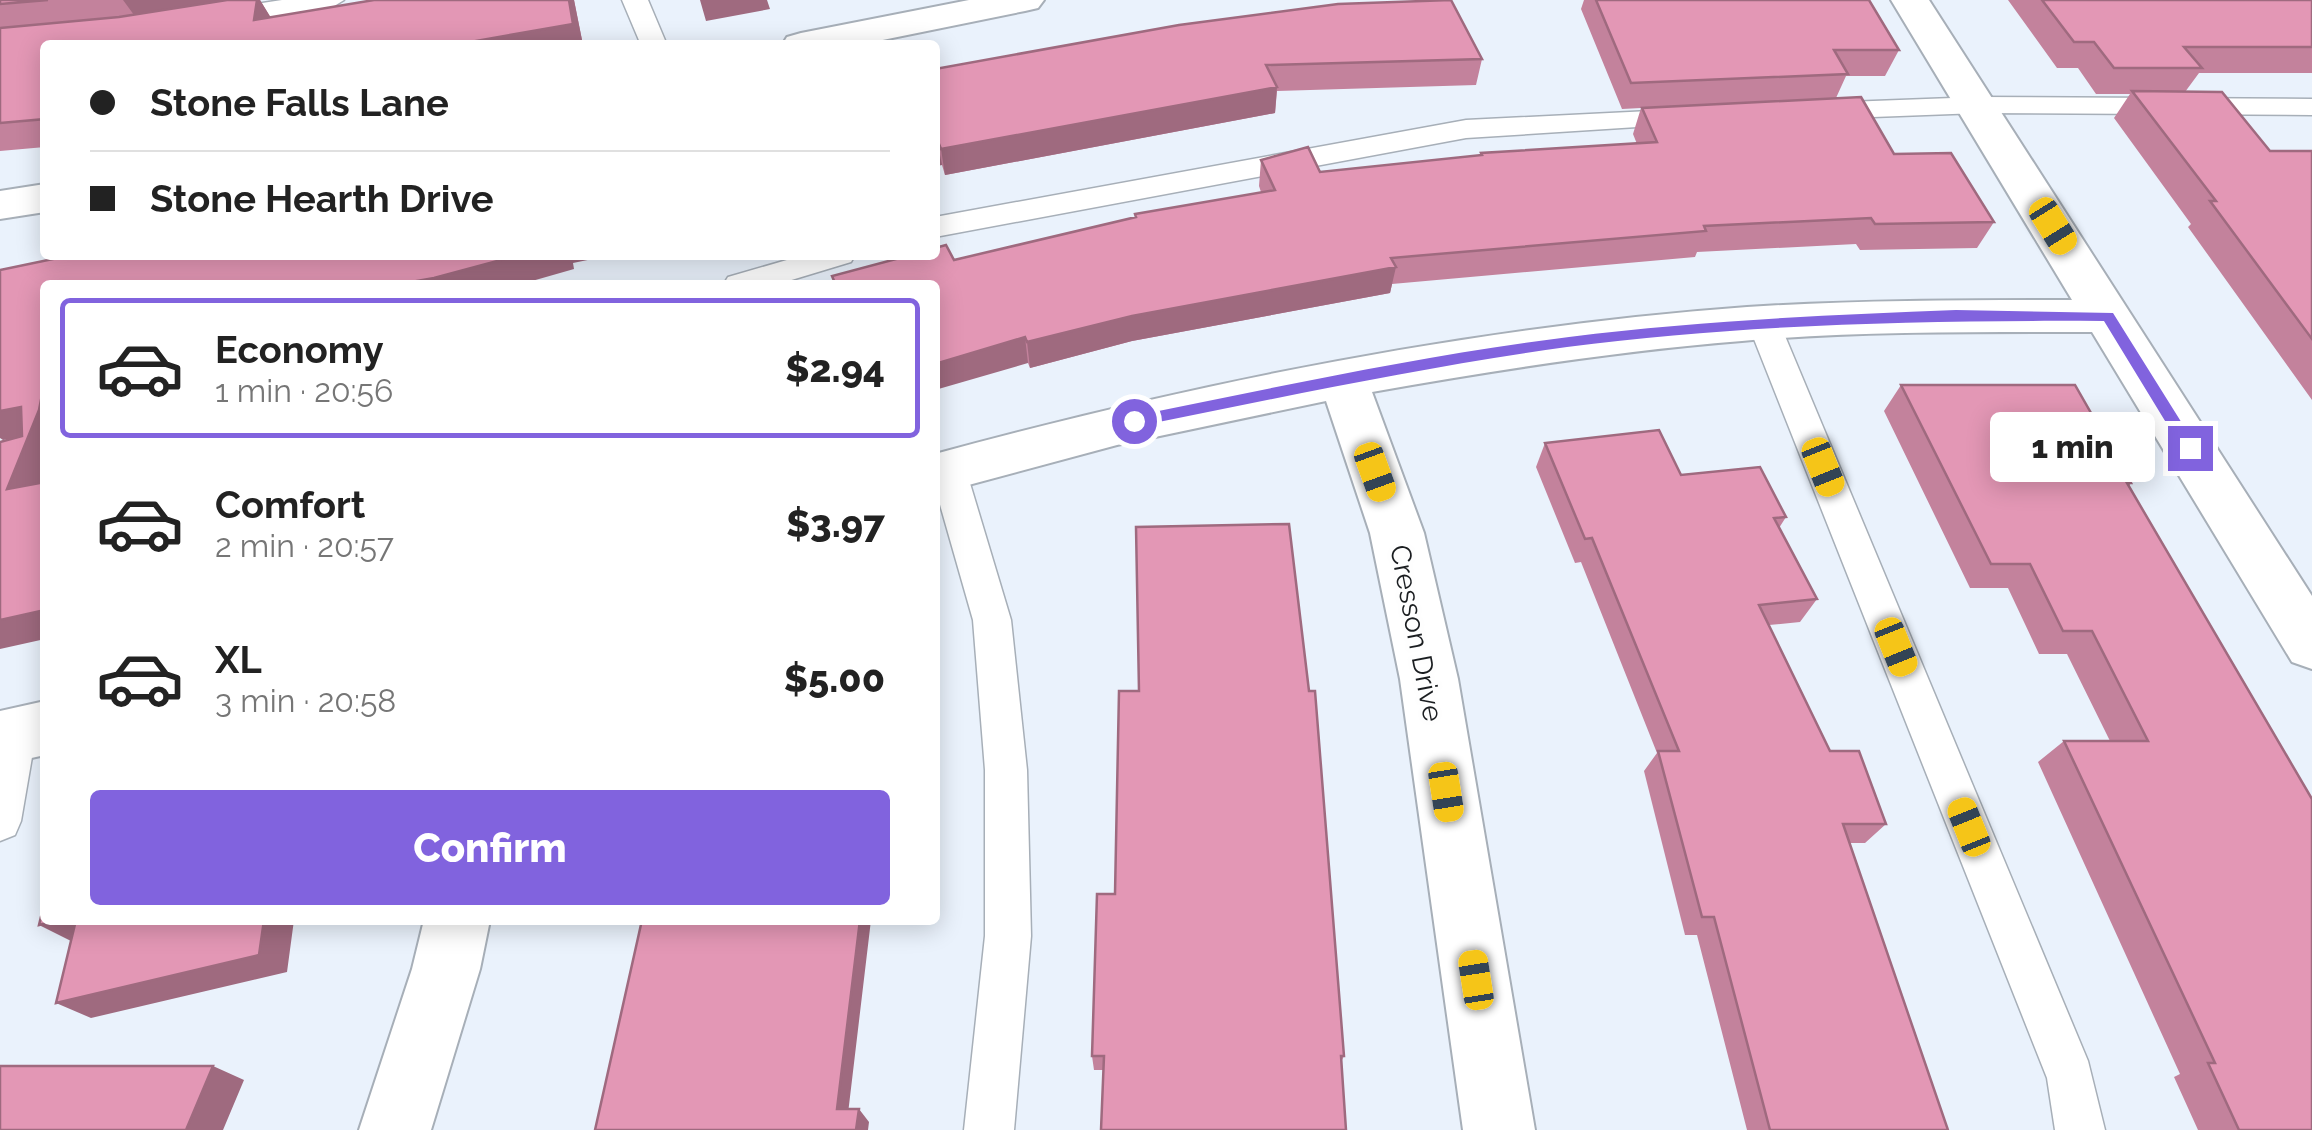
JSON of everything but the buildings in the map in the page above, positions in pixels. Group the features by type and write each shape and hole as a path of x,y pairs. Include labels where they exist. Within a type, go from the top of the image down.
{"street":[{"path":"825,40 1024,0"},
{"path":"1910,0 1979,105 2312,646"},
{"path":"0,204 40,199"},
{"path":"942,472 1063,436 1343,380 1567,342 1764,324 1956,315 2108,316"},
{"name":"Cresson Drive","path":"1343,380 1397,533 1429,680 1499,1130"},
{"path":"395,1130 457,925"}],"lane":[{"path":"192,22 332,0"},
{"path":"635,0 652,40"},
{"path":"1792,112 1979,105 2311,109"},
{"path":"940,226 1466,129 1717,115"},
{"path":"756,280 823,260"},
{"path":"1764,324 2071,1078 2080,1130"},
{"path":"942,472 992,620 1006,770 1008,936 989,1130"},
{"path":"0,821 20,733"}],"route":[{"path":"1134,421 1241,398 1567,342 1788,321 1956,315 2108,316 2190,448"}]}
